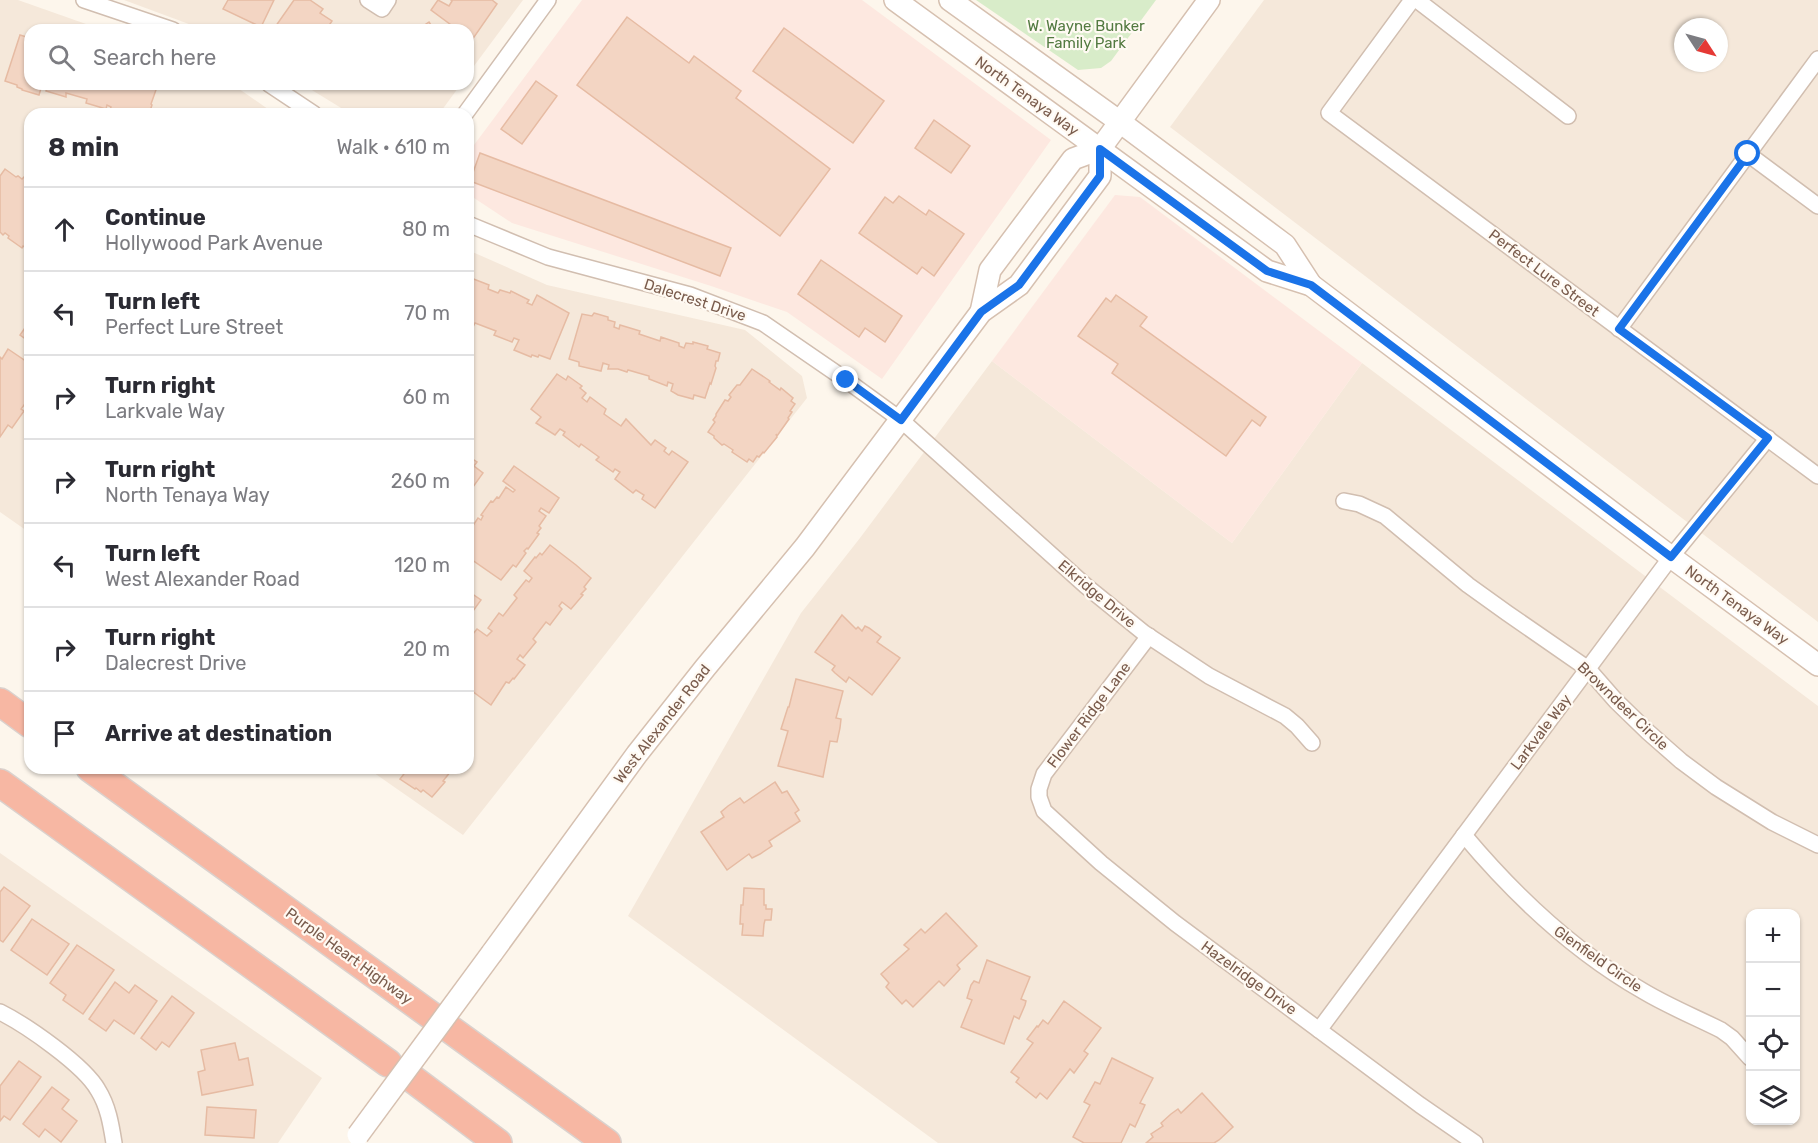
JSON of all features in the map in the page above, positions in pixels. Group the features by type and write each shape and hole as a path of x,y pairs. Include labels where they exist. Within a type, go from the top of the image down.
{"highway":[{"path":"0,702 24,720"},
{"name":"Purple Heart Highway","path":"98,774 607,1143"},
{"path":"0,783 388,1062"},
{"path":"414,1080 498,1143"}],"main road":[{"name":"North Tenaya Way","path":"895,0 1267,271 1311,285 1818,665"},
{"name":"North Tenaya Way","path":"950,0 1120,122 1285,245 1311,285"},
{"path":"1100,149 1209,0"},
{"name":"West Alexander Road","path":"355,1139 637,754 805,547 981,312 1019,285 1100,176 1100,149 1073,159 990,270 981,312"}],"street":[{"path":"84,0 155,24"},
{"path":"368,0 385,5"},
{"path":"469,108 548,0"},
{"name":"Perfect Lure Street","path":"1412,0 1329,113 1818,476"},
{"path":"1417,0 1568,116"},
{"path":"1619,329 1818,59"},
{"path":"278,90 305,108"},
{"path":"1748,154 1818,206"},
{"name":"Dalecrest Drive","path":"474,226 548,257 690,295 763,323 901,420"},
{"name":"Elkridge Drive","path":"901,420 1086,586 1149,636 1209,676 1285,716 1312,743"},
{"name":"Larkvale Way","path":"1319,1030 1671,557 1768,438"},
{"name":"Browndeer Circle","path":"1344,501 1359,504 1385,516 1468,585 1588,669 1616,702 1681,761 1743,805 1818,845"},
{"name":"Flower Ridge Lane","path":"1039,797 1044,774 1149,636"},
{"name":"Hazelridge Drive","path":"1039,797 1049,817 1148,903 1420,1105 1475,1143"},
{"name":"Glenfield Circle","path":"1464,835 1519,897 1581,951 1643,992 1721,1030 1746,1054"},
{"path":"0,1012 13,1018 71,1060 98,1088 109,1115 114,1143"}],"shaded area":[{"path":"0,0 18,0 86,24 24,24 24,90 241,90 266,108 24,108 24,529 0,512"},
{"path":"124,0 523,0 474,66 474,24 189,24"},
{"path":"582,0 862,0 1051,140 882,379 787,312 512,223 474,198 474,145"},
{"path":"1264,0 1818,0 1818,622 1170,127"},
{"path":"312,90 457,90 443,108 341,108"},
{"path":"1115,195 1140,197 1362,363 1232,543 992,361"},
{"path":"474,253 547,285 745,330 802,376 807,398 463,835 376,774 474,774"},
{"path":"992,361 1232,543 1362,363 1818,706 1818,1143 938,1143 628,916 801,613"},
{"path":"0,853 322,1078 278,1143 0,1143"}],"green space":[{"name":"W. Wayne Bunker Family Park","path":"976,0 1156,0 1111,61 1101,68 1078,70"}],"building":[{"path":"228,0 274,0 262,24 255,24 223,9"},
{"path":"294,0 310,0 323,9 320,13 332,21 330,24 277,24"},
{"path":"438,0 449,6 451,0 492,0 497,4 474,37 474,24 450,24 431,10"},
{"path":"627,17 689,63 694,56 741,91 736,98 830,169 780,236 577,85"},
{"path":"784,28 884,101 853,143 753,71"},
{"path":"20,35 24,36 24,90 40,90 39,95 22,90 17,85 5,81"},
{"path":"536,81 557,96 522,144 501,129"},
{"path":"156,90 151,108 111,108 107,105 106,108 103,108 86,103 87,99 66,93 66,97 46,91"},
{"path":"934,120 970,146 951,173 915,148"},
{"path":"480,153 731,248 720,276 474,183 474,170"},
{"path":"5,169 16,177 22,179 24,177 24,247 22,248 5,233 3,235 0,232 0,176"},
{"path":"899,196 926,215 929,210 964,234 934,276 922,267 917,274 859,233 885,197 893,203"},
{"path":"821,260 902,316 885,342 865,328 859,337 798,294"},
{"path":"474,279 489,285 488,289 498,293 500,290 510,293 511,291 529,300 527,303 532,305 537,295 569,313 550,359 539,355 531,357 514,350 519,340 514,338 512,342 494,335 496,331 475,323 474,325"},
{"path":"1116,295 1147,317 1140,326 1266,417 1260,426 1252,420 1226,456 1112,373 1118,364 1078,336 1106,298 1111,302"},
{"path":"594,313 608,317 608,320 615,322 614,327 619,329 620,325 640,331 639,334 660,341 661,337 679,343 679,346 684,348 686,343 693,344 693,342 708,346 707,349 720,353 705,398 694,395 693,399 678,395 671,391 673,384 668,382 667,386 649,379 649,376 628,370 627,372 608,369 609,365 603,363 601,371 579,366 579,362 569,359 582,314 592,316"},
{"path":"8,349 24,360 24,405 21,409 24,411 12,428 8,425 0,437 0,357 2,359"},
{"path":"752,369 780,390 781,388 793,398 791,401 795,404 790,411 792,412 789,419 764,453 757,456 753,462 749,459 747,462 708,432 725,400 728,401 731,397 729,395"},
{"path":"557,374 566,380 568,376 582,386 580,388 586,393 582,398 587,402 590,397 606,409 604,414 621,426 626,419 651,445 655,440 666,448 664,451 669,455 672,451 688,462 655,508 642,499 644,495 636,490 633,493 615,479 620,472 615,469 613,472 596,460 599,457 581,444 579,447 563,435 565,432 560,429 555,435 536,423 541,417 531,409"},
{"path":"474,466 483,473 474,486"},
{"path":"514,466 559,498 549,513 541,508 539,511 546,516 539,526 541,528 537,533 539,534 524,551 526,553 516,567 513,565 501,580 474,561 474,524 478,518 481,520 483,516 481,515 491,501 499,498 506,487 513,492 515,490 503,481"},
{"path":"550,545 591,578 584,587 586,589 581,594 583,595 571,609 562,602 559,606 562,609 550,625 546,622 533,639 536,642 523,658 520,655 517,659 525,665 514,679 509,683 506,682 491,705 474,692 474,633 477,629 487,636 492,631 488,628 499,613 503,616 517,598 514,595 526,580 529,582 532,578 524,571 535,557 540,553 542,555"},
{"path":"474,595 481,600 474,610"},
{"path":"842,615 856,629 858,627 862,631 865,626 869,628 881,637 877,642 900,658 872,695 849,677 846,682 832,670 835,666 815,652"},
{"path":"796,679 843,691 836,718 841,719 837,742 830,741 823,777 778,766 788,731 781,729"},
{"path":"404,774 449,774 432,797 400,779"},
{"path":"775,782 782,793 787,791 799,810 795,813 800,821 769,841 772,846 752,858 749,854 727,870 701,832 724,817 721,812 728,806 740,798 744,803"},
{"path":"4,887 30,906 3,942 0,940 0,892"},
{"path":"744,888 764,889 764,905 766,909 772,909 771,920 765,920 763,936 742,935 743,924 740,924"},
{"path":"946,913 977,946 957,965 960,969 944,986 939,981 913,1007 906,1000 902,1004 886,987 889,983 881,974 909,949 904,945 921,929 925,933"},
{"path":"32,919 69,944 47,975 11,950"},
{"path":"77,945 114,970 83,1014 63,1000 66,995 50,983"},
{"path":"987,960 1030,977 1021,999 1026,1001 1025,1005 1019,1019 1014,1016 1004,1044 961,1027 972,1000 967,998 971,985 974,981 979,983"},
{"path":"115,982 129,993 135,985 157,1001 134,1034 114,1020 106,1031 89,1019"},
{"path":"172,996 194,1013 169,1047 162,1042 156,1050 141,1038"},
{"path":"1064,1001 1101,1028 1084,1051 1088,1054 1074,1073 1070,1069 1047,1099 1040,1093 1036,1098 1016,1082 1019,1078 1011,1072 1033,1043 1027,1039 1043,1020 1048,1024"},
{"path":"235,1043 239,1060 248,1058 253,1085 202,1095 198,1072 205,1070 201,1050"},
{"path":"1112,1058 1153,1078 1140,1103 1145,1105 1135,1127 1130,1124 1121,1143 1084,1143 1073,1137 1090,1105 1084,1102 1095,1082 1100,1084"},
{"path":"19,1061 41,1077 10,1120 4,1116 0,1121 0,1086"},
{"path":"52,1087 69,1100 62,1109 77,1121 61,1142 45,1129 39,1137 23,1124"},
{"path":"1202,1093 1233,1127 1219,1140 1214,1143 1146,1143 1153,1137 1151,1134 1163,1126 1161,1123 1171,1114 1178,1109 1181,1113"},
{"path":"207,1107 256,1110 254,1138 205,1135"}],"route":[{"path":"846,380 901,420 981,312 1019,285 1100,176 1100,149 1267,271 1311,285 1671,557 1768,438 1619,329 1748,154"}]}
